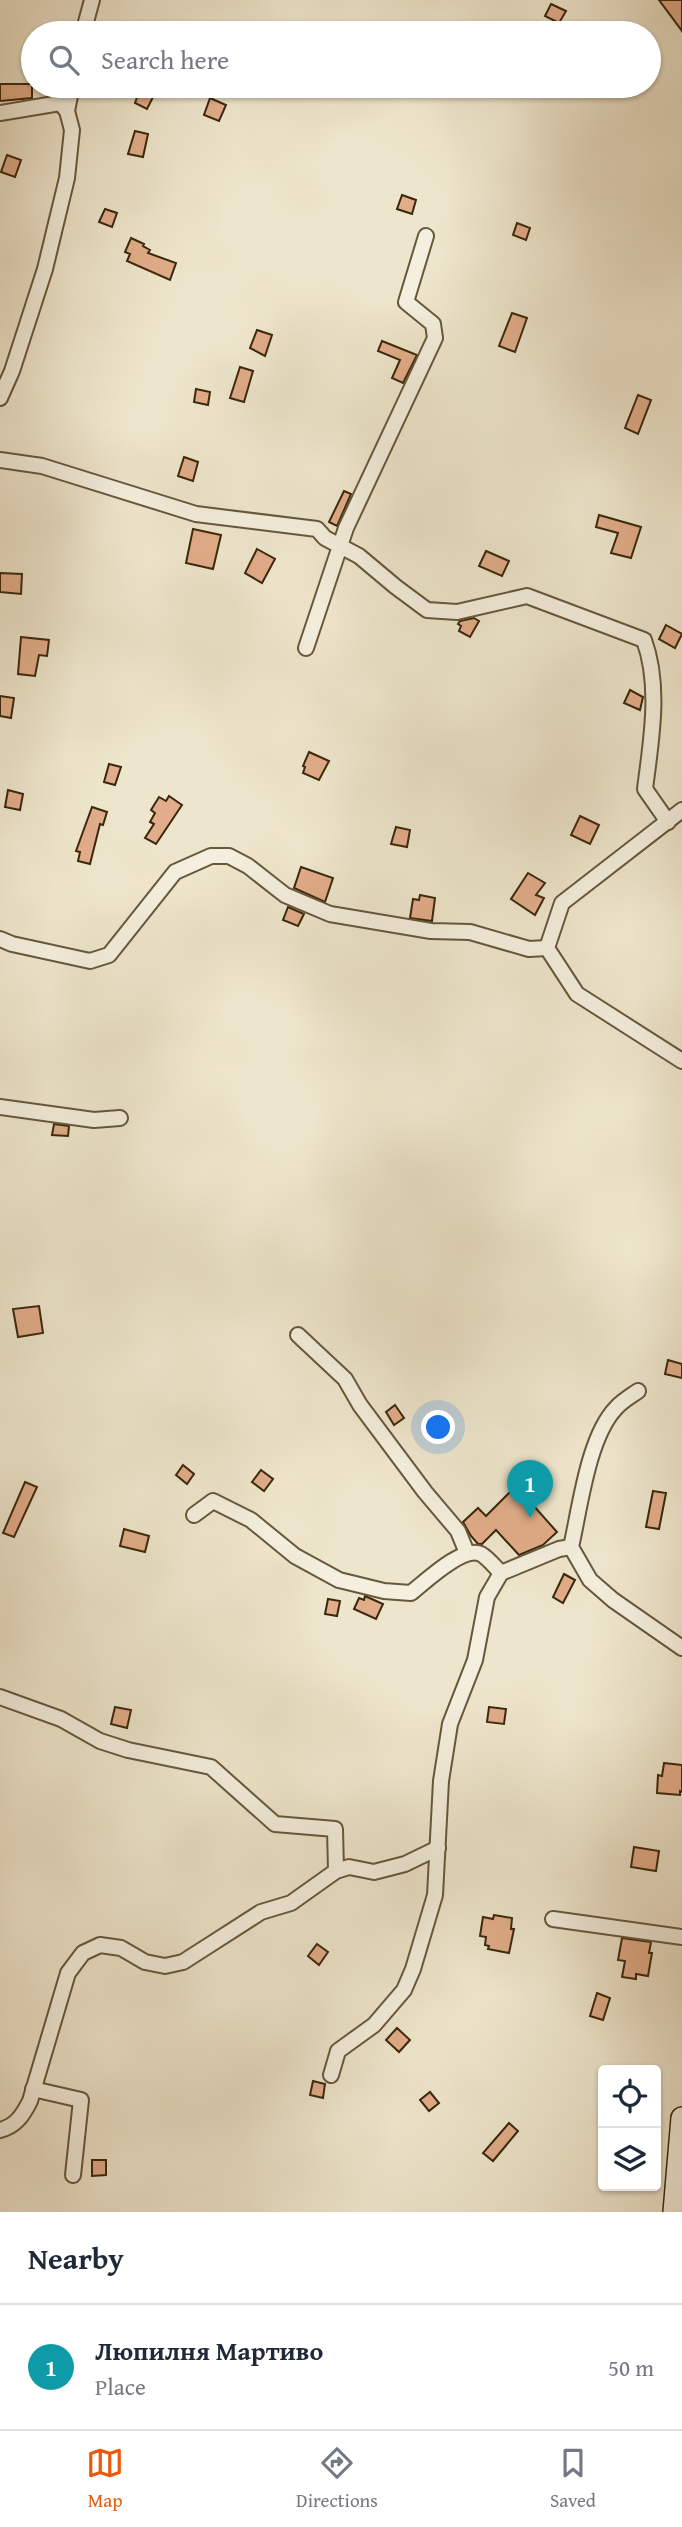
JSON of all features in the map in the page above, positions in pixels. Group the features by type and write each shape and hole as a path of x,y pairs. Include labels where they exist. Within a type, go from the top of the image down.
{"street":[{"path":"86,21 92,0"},
{"path":"0,398 12,371 45,269 67,178 72,130 67,111 70,98"},
{"path":"0,113 60,103 67,111"},
{"path":"306,648 346,527 435,338 433,324 406,302 426,236"},
{"path":"0,460 42,466 196,514 317,529 324,538 359,556 427,610 457,612 527,596 644,640 649,654 653,709 645,789 668,822"},
{"path":"547,948 562,903 682,810"},
{"path":"4,944 90,961 109,955 175,872 211,856 229,856 248,866 285,895 330,914 431,931 470,932 528,948 547,948"},
{"path":"547,948 577,994 682,1061"},
{"path":"0,1107 94,1120 120,1118"},
{"path":"298,1335 345,1379 360,1405 425,1492 458,1531 467,1553"},
{"path":"638,1391 615,1408 597,1438 571,1547 590,1580 613,1600 682,1648"},
{"path":"194,1515 213,1501 251,1520 295,1556 328,1574 340,1580 384,1591 411,1593 454,1559 467,1553 480,1553 501,1573"},
{"path":"331,2075 338,2052 374,2025 404,1990 435,1895 441,1781 450,1724 475,1660 487,1597 501,1573 559,1549 571,1547"},
{"path":"0,1697 61,1719 100,1741 128,1750 211,1767 275,1824 335,1829 336,1871"},
{"path":"0,2130 9,2128 22,2116 33,2089 68,1973 83,1953 100,1945 121,1948 145,1962 165,1966 183,1962 261,1912 291,1903 336,1871 349,1867 374,1872 405,1864 438,1848"},
{"path":"553,1919 682,1937"},
{"path":"33,2089 81,2100 74,2175"},
{"path":"674,2212 682,2118"}],"building":[{"path":"659,0 682,0 682,31"},
{"path":"551,4 566,11 560,21 545,16"},
{"path":"0,84 21,84 21,98 32,98 0,101"},
{"path":"137,98 152,98 147,109 135,103"},
{"path":"210,98 226,105 219,121 204,115"},
{"path":"135,131 148,134 143,157 128,154"},
{"path":"7,155 21,160 15,177 1,172"},
{"path":"402,195 416,200 412,214 397,209"},
{"path":"105,209 117,213 112,227 99,222"},
{"path":"517,223 530,228 526,240 513,235"},
{"path":"131,238 144,244 143,246 150,250 148,253 176,263 170,280 127,261 130,254 125,252"},
{"path":"512,313 527,318 515,352 499,346"},
{"path":"257,330 272,335 265,356 250,348"},
{"path":"382,341 417,355 403,383 392,378 400,360 378,351"},
{"path":"240,367 253,371 244,402 230,398"},
{"path":"196,389 210,392 208,405 194,402"},
{"path":"638,395 651,400 638,434 625,428"},
{"path":"184,457 198,462 193,481 178,476"},
{"path":"344,491 351,494 337,526 329,522"},
{"path":"599,515 641,527 631,558 611,553 618,533 596,527"},
{"path":"193,529 221,535 213,569 186,563"},
{"path":"257,549 275,559 262,583 245,573"},
{"path":"486,551 509,561 502,576 479,566"},
{"path":"0,573 22,574 21,594 0,592"},
{"path":"474,618 479,621 470,637 459,631 460,621"},
{"path":"666,625 682,634 675,648 659,639"},
{"path":"21,637 49,640 47,656 39,655 35,676 18,674"},
{"path":"630,690 643,697 640,710 624,703"},
{"path":"0,696 14,698 11,718 0,716"},
{"path":"309,752 329,761 319,780 303,773"},
{"path":"109,764 121,767 115,785 104,782"},
{"path":"8,790 23,794 20,810 5,807"},
{"path":"169,796 182,805 156,844 145,838 154,824 150,822 155,813 151,810 159,797 166,801"},
{"path":"92,807 107,812 103,825 100,824 90,864 78,861 80,852 76,851"},
{"path":"580,816 599,825 590,844 571,835"},
{"path":"396,827 410,830 407,847 391,844"},
{"path":"301,867 333,878 325,902 294,888"},
{"path":"528,873 545,883 536,895 544,898 535,915 511,899"},
{"path":"420,895 435,898 432,921 410,918 413,899 419,900"},
{"path":"288,907 304,914 298,926 283,920"},
{"path":"54,1124 69,1126 68,1136 52,1135"},
{"path":"39,1306 43,1333 18,1337 13,1309"},
{"path":"668,1360 682,1364 682,1378 665,1374"},
{"path":"395,1405 404,1418 394,1425 386,1412"},
{"path":"183,1465 194,1474 187,1484 176,1475"},
{"path":"261,1470 273,1479 264,1491 252,1482"},
{"path":"25,1482 37,1487 14,1537 3,1533"},
{"path":"516,1486 557,1532 543,1545 519,1555 496,1530 482,1544 478,1544 463,1522 478,1508 486,1516"},
{"path":"653,1491 666,1493 659,1529 646,1527"},
{"path":"124,1529 149,1536 145,1552 120,1546"},
{"path":"564,1574 575,1580 563,1603 553,1597"},
{"path":"365,1596 383,1604 376,1619 354,1609 359,1598 364,1600"},
{"path":"328,1599 340,1601 337,1616 325,1614"},
{"path":"115,1707 131,1710 127,1728 111,1724"},
{"path":"489,1707 506,1709 504,1724 487,1722"},
{"path":"664,1763 682,1765 680,1795 657,1793 658,1775 662,1776"},
{"path":"634,1847 659,1851 656,1871 631,1867"},
{"path":"494,1915 512,1918 511,1929 514,1929 509,1953 488,1949 489,1946 485,1945 486,1937 480,1936 483,1917 493,1919"},
{"path":"622,1938 651,1942 648,1976 636,1974 636,1979 622,1977 625,1961 618,1960"},
{"path":"317,1944 328,1952 319,1965 308,1956"},
{"path":"597,1993 610,1998 603,2020 590,2016"},
{"path":"397,2028 410,2040 399,2052 386,2040"},
{"path":"313,2081 325,2084 323,2098 310,2095"},
{"path":"430,2092 439,2103 429,2111 420,2100"},
{"path":"509,2123 518,2131 493,2161 483,2153"},
{"path":"92,2160 106,2160 106,2175 92,2176"}],"place":[{"name":"Люпилня Мартиво","path":"530,1518"}]}
